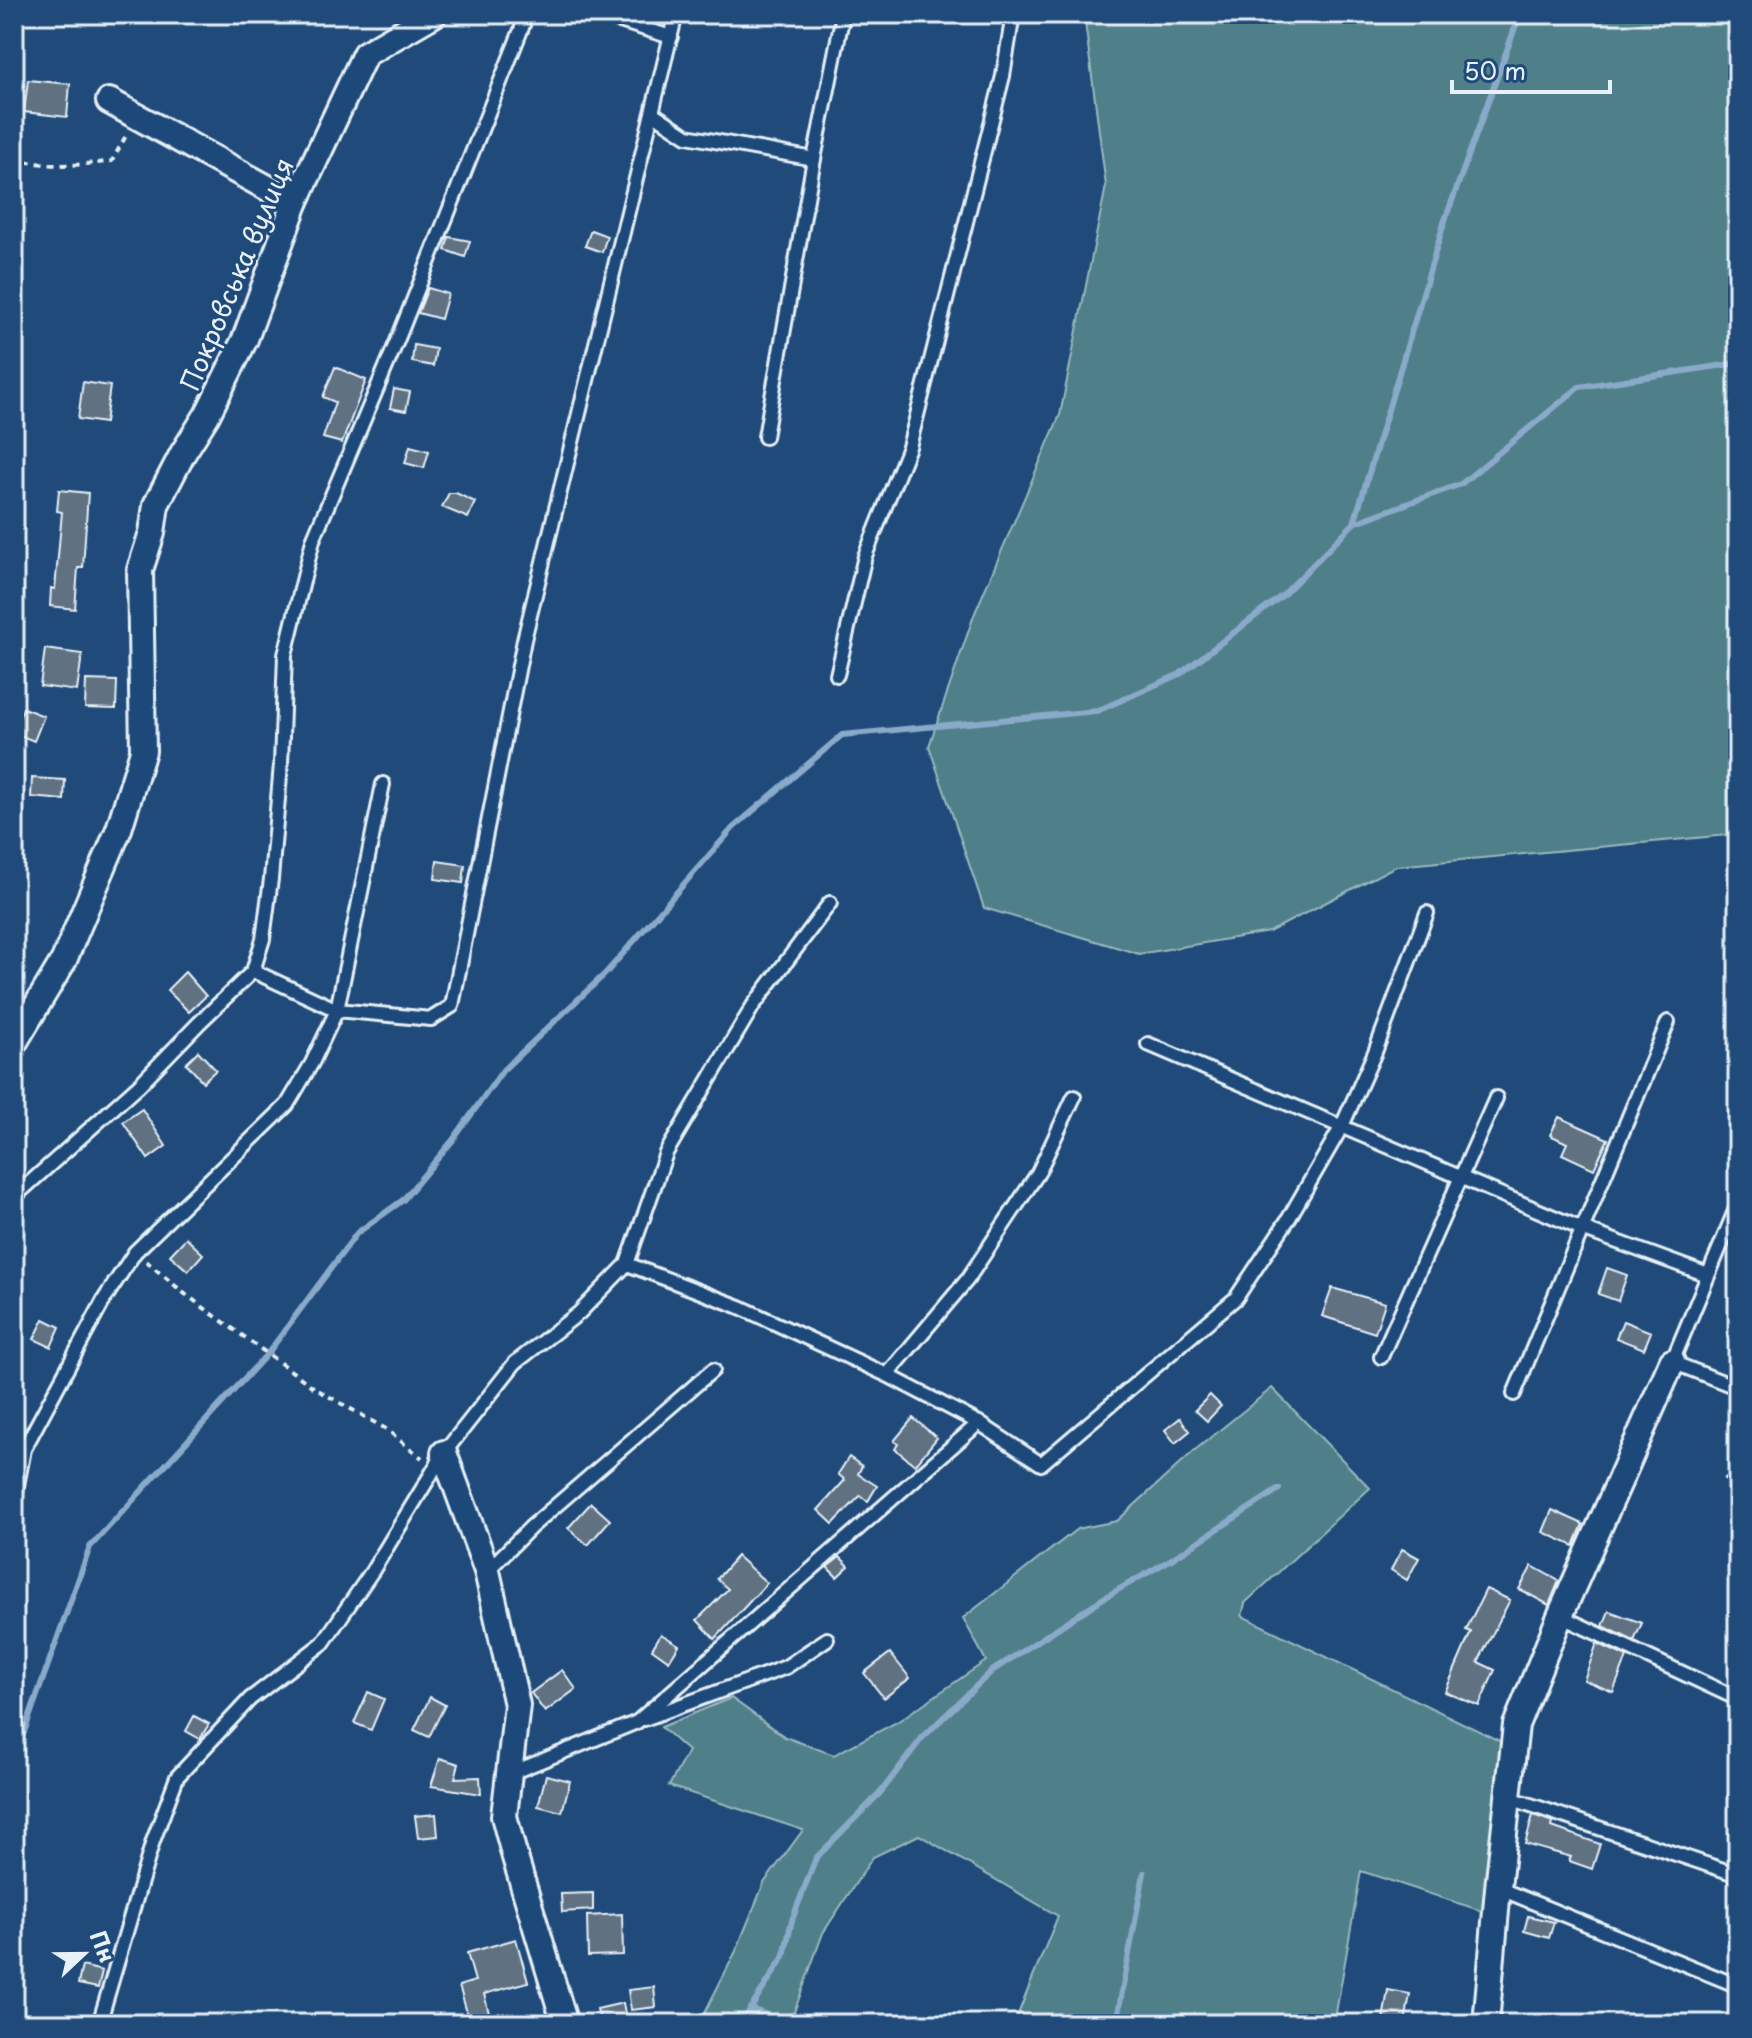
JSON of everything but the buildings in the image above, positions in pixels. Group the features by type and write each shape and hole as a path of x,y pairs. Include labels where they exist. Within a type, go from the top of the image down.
{"street":[{"name":"Покровська вулиця","path":"14,1043 64,960 119,829 143,751 140,570 152,533 156,505 207,415 245,339 295,203 365,54 434,14"},
{"path":"109,101 295,203"},
{"path":"1486,2024 1516,1725 1560,1616 1672,1362"},
{"path":"440,1461 487,1571 517,1705 504,1816 565,2024"}],"lane":[{"path":"14,1197 139,1085 253,971 263,939 271,879 281,764 285,655 313,540 456,197 523,25 521,14"},
{"path":"597,14 671,37"},
{"path":"253,971 337,1010 431,1019 452,1006 524,640 676,14"},
{"path":"765,437 843,14"},
{"path":"837,675 865,556 909,447 1003,76 1013,14"},
{"path":"654,114 687,136 814,159"},
{"path":"14,1501 24,1449 105,1298 135,1252 287,1105 312,1063 337,1010 383,784"},
{"path":"99,2024 153,1841 177,1777 250,1699 323,1643 373,1570 440,1461 515,1363 579,1313 627,1264 666,1153 753,1006 830,903"},
{"path":"627,1264 740,1307 887,1375 979,1423 1041,1464 1186,1344 1236,1298 1289,1218 1342,1126 1375,1052 1427,913"},
{"path":"1514,1394 1668,1022"},
{"path":"1148,1044 1582,1229 1708,1275"},
{"path":"887,1375 967,1280 1030,1185 1074,1097"},
{"path":"1381,1357 1496,1098"},
{"path":"1738,1204 1672,1362 1738,1388"},
{"path":"487,1571 531,1527 713,1370"},
{"path":"637,1722 979,1423"},
{"path":"1560,1616 1738,1699"},
{"path":"509,1774 786,1667 827,1639"},
{"path":"1507,1797 1738,1875"},
{"path":"1498,1888 1738,1986"}],"path":[{"path":"14,159 30,163 85,165 112,161 136,116"},
{"path":"135,1252 185,1294 316,1389 440,1461"},
{"path":"1724,1478 1738,1484"}],"green space":[{"path":"1084,14 1738,14 1738,834 1396,866 1269,932 1139,954 984,908 929,746 974,615 1060,415 1106,186"},
{"path":"1272,1388 1370,1488 1245,1603 1242,1616 1508,1745 1488,1913 1361,1871 1334,2024 1014,2024 1058,1916 919,1835 873,1857 823,1933 787,2024 699,2024 736,1951 764,1883 803,1830 669,1786 688,1751 661,1727 731,1698 785,1737 834,1755 897,1722 986,1661 963,1618 1077,1529 1117,1521 1195,1450"}],"waterway":[{"path":"14,1760 90,1547 268,1353 357,1233 403,1200 453,1140 503,1070 605,974 733,828 842,735 1097,711 1180,674 1283,595 1354,523 1444,223 1520,14"},
{"path":"1354,523 1461,484 1579,387 1738,363"},
{"path":"741,2024 784,1956 792,1920 816,1858 881,1792 922,1738 992,1671 1279,1489"},
{"path":"1116,2024 1144,1873"},
{"path":"750,2008 787,2024"}]}
